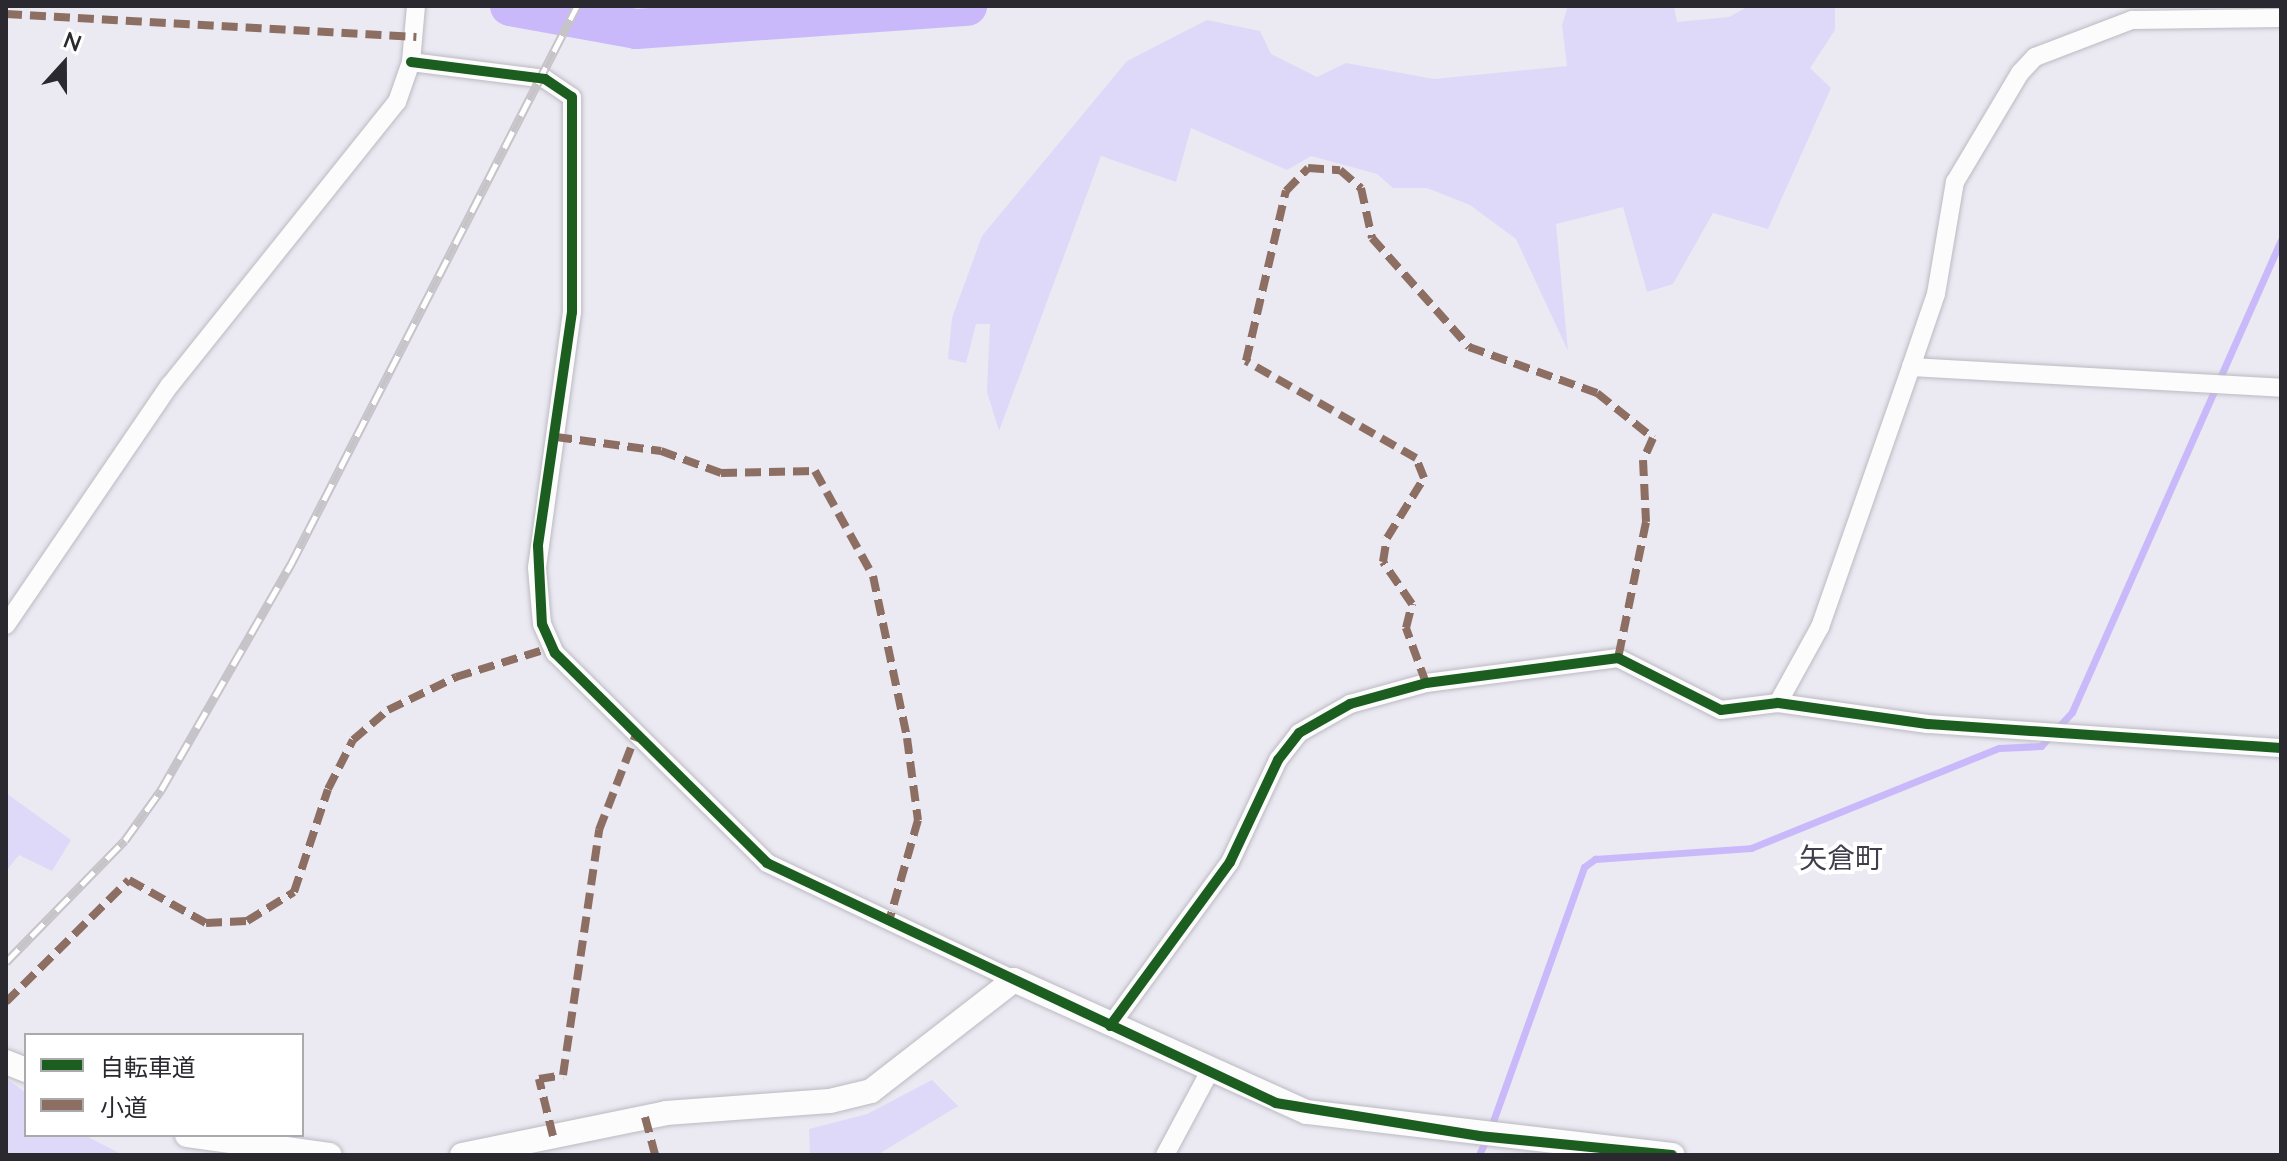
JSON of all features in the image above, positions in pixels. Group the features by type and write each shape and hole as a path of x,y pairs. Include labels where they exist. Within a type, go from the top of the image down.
{"street":[{"path":"6,625 170,385 397,102 416,37 416,6"},
{"path":"1778,703 1820,627 1936,294 1955,182 2035,57 2132,20 2281,18"},
{"path":"411,62 545,79 572,97 572,312 537,568 542,624 555,653 767,863 1209,1073 1307,1112 1487,1137 1672,1155"},
{"path":"1911,367 2281,388"},
{"path":"1110,1026 1230,862 1278,760 1324,715 1426,683 1596,658 1618,658 1721,710 1778,703 1928,724 2281,748"},
{"path":"462,1155 666,1113 830,1101 871,1091 1014,980"},
{"path":"1165,1155 1209,1073"},
{"path":"201,1137 330,1155"}],"shaded area":[{"path":"1568,6 1674,6 1677,22 1729,17 1749,6 1835,6 1835,30 1810,68 1831,88 1768,229 1713,213 1673,284 1647,292 1623,207 1556,224 1568,351 1516,239 1470,205 1427,188 1393,188 1377,174 1311,156 1287,170 1191,128 1176,182 1101,156 999,431 987,392 990,324 976,324 966,363 948,359 952,318 982,236 1127,61 1207,20 1260,31 1271,54 1317,77 1346,63 1434,79 1567,66 1562,25"},
{"path":"6,793 71,840 52,871 19,855 6,871"},
{"path":"6,1078 24,1092 24,1137 88,1137 123,1155 6,1155"},
{"path":"932,1080 958,1106 877,1155 810,1155 809,1129 867,1114"}],"waterway":[{"path":"510,6 636,29 967,6"},
{"path":"1491,1127 1584,867 1595,859 1751,848 1999,748 2041,746 2072,712 2281,240"},
{"path":"1479,1155 1486,1139"}],"railway":[{"path":"6,962 125,840 161,790 291,564 577,6"}],"marked path":[{"path":"6,14 416,37"},
{"path":"1426,683 1406,628 1412,604 1383,562 1387,538 1424,478 1416,458 1246,361 1286,191 1308,168 1340,170 1361,188 1372,238 1469,347 1597,393 1653,438 1643,460 1646,522 1618,658"},
{"path":"556,437 661,451 721,473 815,471 873,576 907,738 918,820 889,921"},
{"path":"6,1002 129,880 206,923 247,921 294,892 328,789 353,740 388,710 456,677 553,647"},
{"path":"553,1136 539,1079 563,1075 599,830 635,737"},
{"path":"645,1117 655,1155"}],"cycle path":[{"path":"411,62 545,79 572,97 572,312 538,546 542,624 555,653 767,863 1276,1103 1479,1136 1672,1155"},
{"path":"1110,1026 1230,862 1278,760 1299,733 1350,704 1426,683 1618,658 1721,710 1778,703 1928,724 2281,748"}],"district":[{"name":"矢倉町","path":"1841,857"}]}
